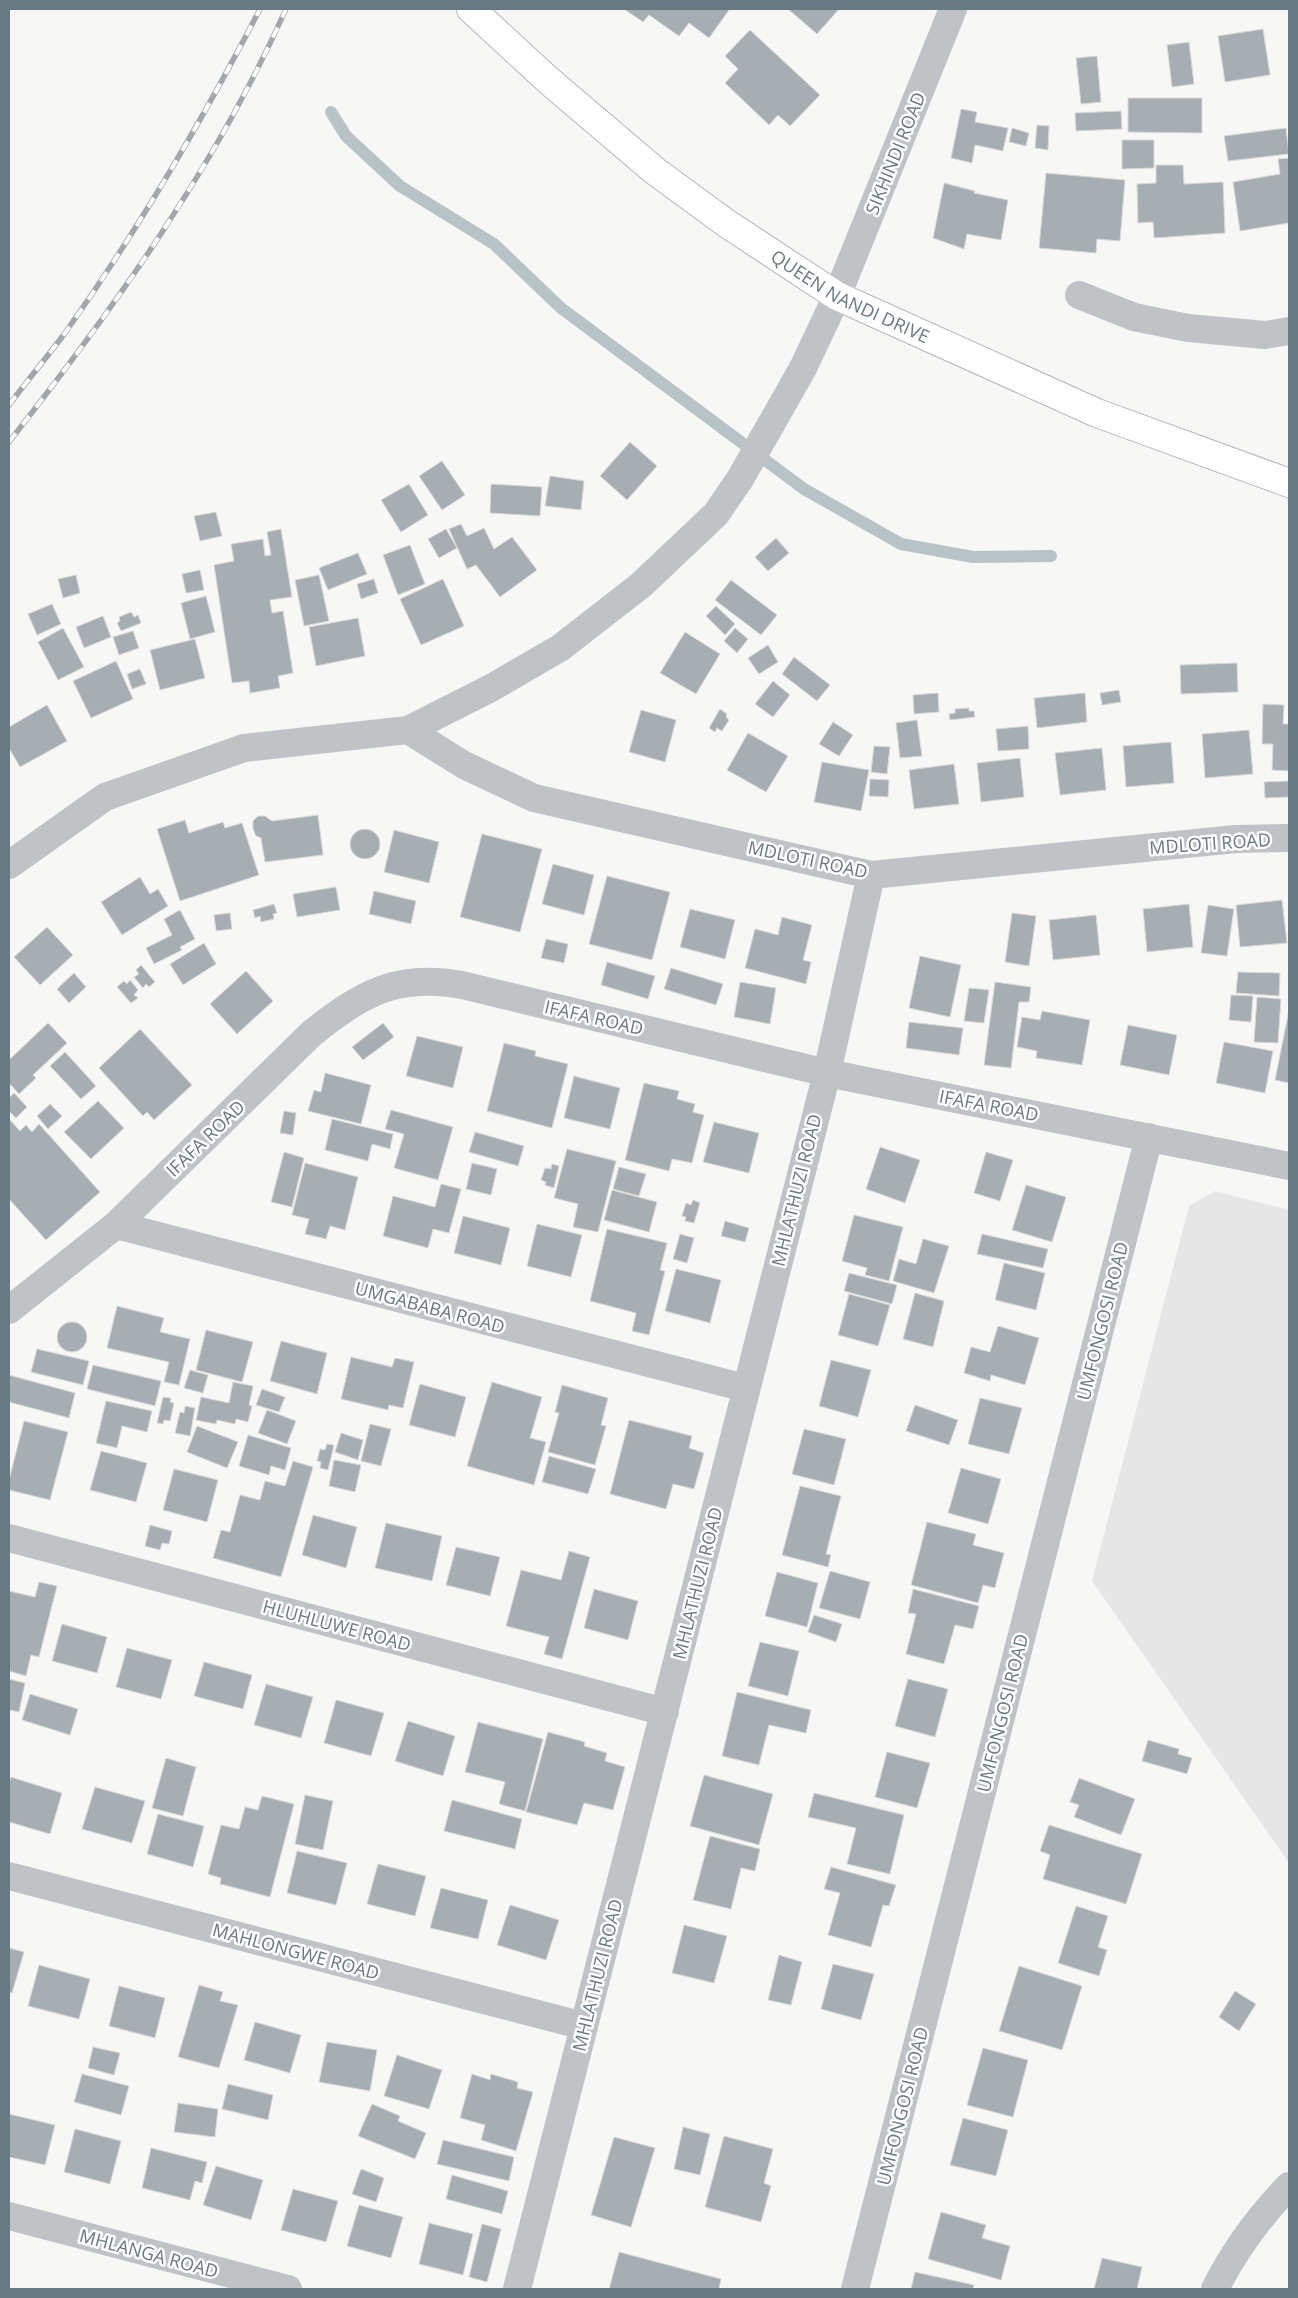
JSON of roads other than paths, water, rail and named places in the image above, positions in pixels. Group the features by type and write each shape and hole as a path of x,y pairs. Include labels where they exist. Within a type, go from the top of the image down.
{"main road":[{"name":"QUEEN NANDI DRIVE","path":"471,9 548,80 655,171 726,223 837,296 1097,413 1289,483"}],"street":[{"name":"SIKHINDI ROAD","path":"408,730 491,688 560,648 655,572 716,514 740,479 804,368 837,296 953,9"},
{"path":"1079,295 1134,317 1188,328 1265,335 1289,332"},
{"path":"9,865 105,797 244,748 408,730"},
{"name":"MDLOTI ROAD","path":"408,730 464,765 534,798 871,875 1236,839 1289,838"},
{"name":"MHLATHUZI ROAD","path":"517,2289 826,1073 871,875"},
{"name":"IFAFA ROAD","path":"9,1310 116,1225 311,1034 346,1006 380,990 408,982 439,981 462,985 826,1073 1289,1166"},
{"name":"UMFONGOSI ROAD","path":"855,2289 1149,1137"},
{"name":"UMGABABA ROAD","path":"116,1225 746,1388"},
{"name":"HLUHLUWE ROAD","path":"9,1538 664,1712"},
{"name":"MAHLONGWE ROAD","path":"9,1876 584,2026"},
{"path":"1215,2289 1227,2265 1268,2207 1289,2186"},
{"name":"MHLANGA ROAD","path":"9,2216 288,2289"}],"waterway":[{"path":"331,112 346,136 400,186 494,244 561,308 804,489 901,544 973,557 1051,556"}],"railway":[{"path":"9,405 65,333 118,255 192,134 260,9"},
{"path":"9,442 87,339 161,234 228,124 286,9"}]}
